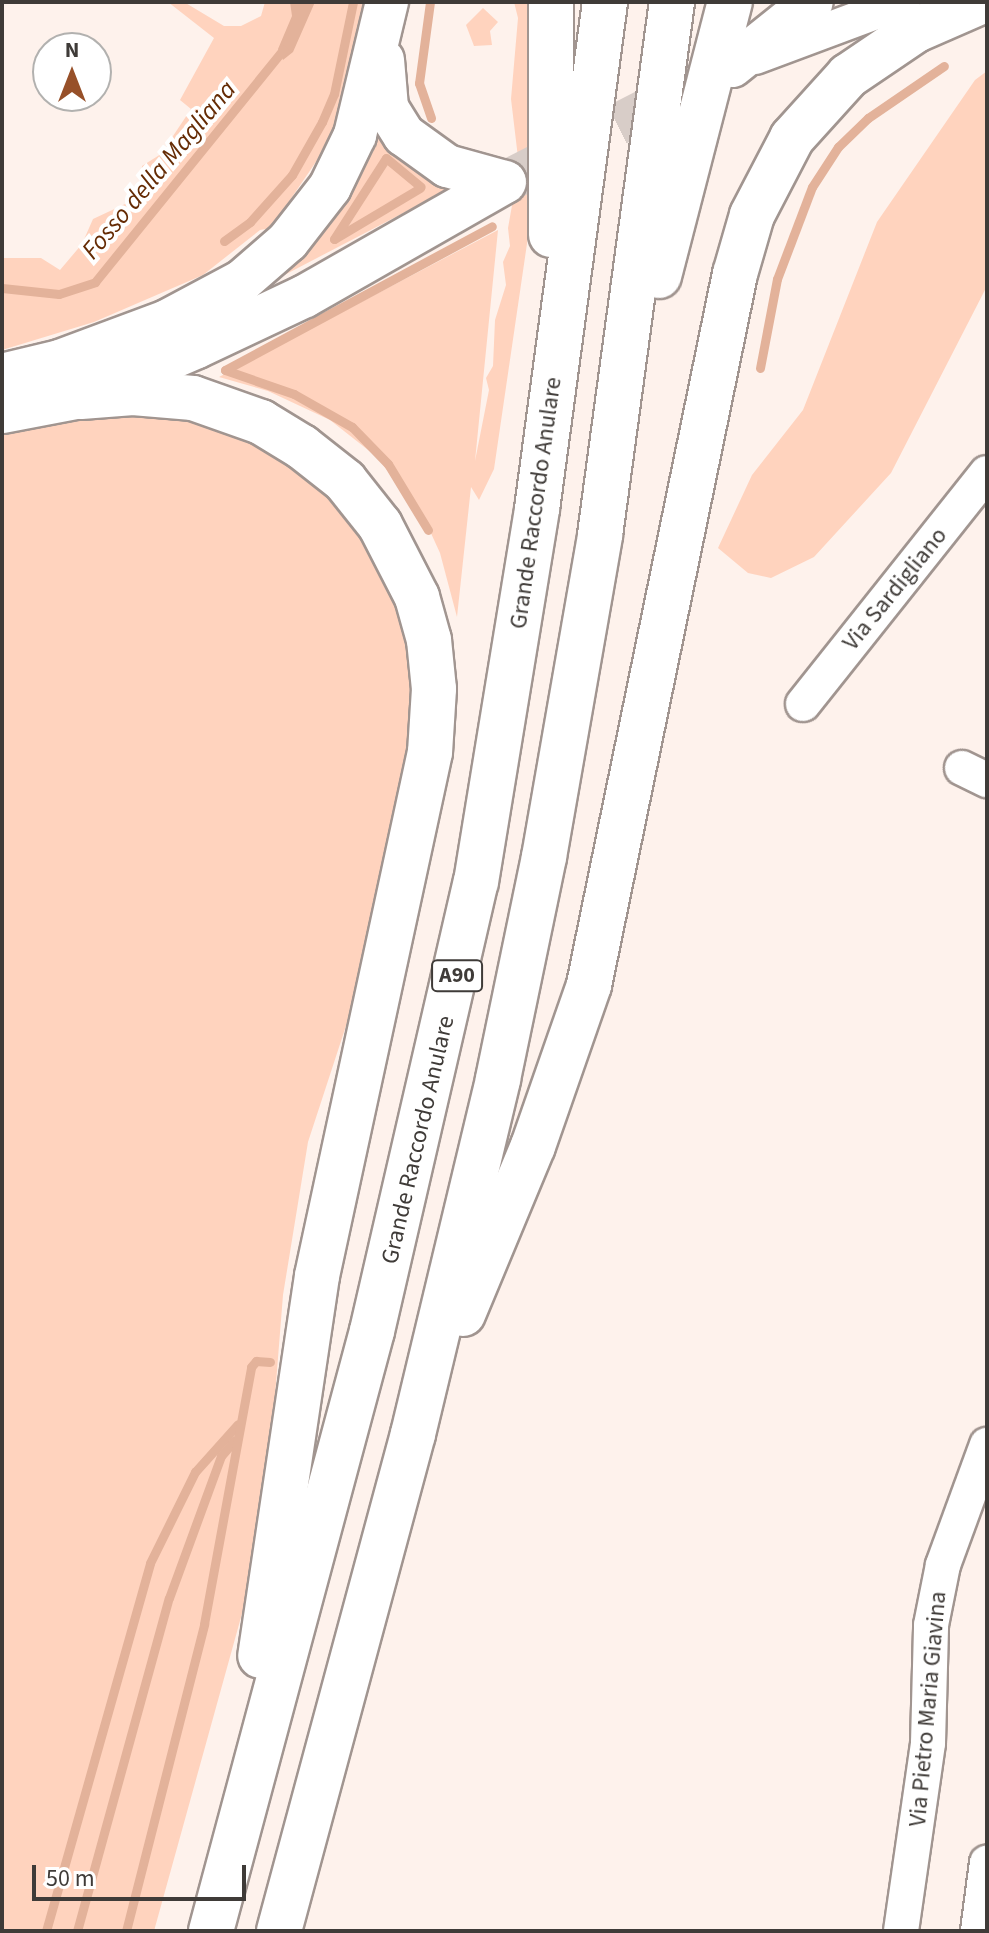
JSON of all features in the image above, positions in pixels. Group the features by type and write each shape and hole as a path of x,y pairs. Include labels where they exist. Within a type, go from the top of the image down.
{"highway":[{"path":"551,2 548,127 556,364"},
{"name":"Grande Raccordo Anulare","path":"211,1931 372,1331 442,1046 493,795 605,2"},
{"name":"A90","path":"279,1931 413,1434 498,1079 544,857 610,465 672,2"},
{"path":"610,465 730,2"},
{"path":"413,1434 533,1146 589,985 735,274 752,215 792,138 848,76 916,30 980,2"},
{"path":"81,397 133,393 193,398 261,422 302,447 345,481 380,525 417,597 429,640 434,689 430,752 317,1276 259,1663 255,1766"}],"main road":[{"path":"732,66 812,2"},
{"path":"2,412 81,397 305,296 505,182 447,166 404,135 382,91 385,14"},
{"path":"2,375 60,361 167,321 225,292 261,266 314,209 345,159 385,14"}],"street":[{"path":"732,66 903,2"},
{"name":"Via Sardigliano","path":"803,704 987,473"},
{"name":"Via Pietro Maria Giavina","path":"901,1931 928,1743 931,1625 943,1565 987,1445"},
{"path":"978,1931 987,1863"}],"shaded area":[{"path":"168,2 184,2 224,26 241,26 261,16 265,2 366,2 340,117 326,147 271,228 260,230 203,275 94,322 2,350 2,258 41,258 60,270 82,244 93,219 140,197 142,166 161,154 191,109 180,100 214,38"},
{"path":"290,2 315,2 293,52 283,60 278,49 292,16"},
{"path":"514,2 532,2 529,230 494,469 479,500 471,487 457,617 440,553 424,518 377,457 330,420 268,391 219,377 498,230 475,461 489,390 486,378 493,366 495,320 506,285 503,262 510,246 508,228 519,166 511,99 518,18"},
{"path":"483,8 498,22 490,31 492,45 474,46 466,25"},
{"path":"987,71 987,286 891,473 814,557 771,578 748,573 718,548 752,475 803,410 877,222 975,80"},
{"path":"380,128 457,185 271,282 336,213"},
{"path":"147,406 252,433 360,518 405,606 414,700 408,756 360,983 308,1142 283,1295 269,1471 243,1610 154,1931 2,1931 2,428"}],"waterway":[{"path":"224,241 250,222 292,175 322,122 334,94 353,2"},
{"path":"430,2 419,83 431,118"},
{"name":"Fosso della Magliana","path":"2,288 59,294 95,282 283,50"},
{"path":"760,368 777,279 812,187 838,147 868,118 944,66"},
{"path":"420,188 334,239 386,158 421,187"},
{"path":"428,530 388,464 352,427 294,394 225,370 492,226"},
{"path":"126,1931 204,1624 251,1367 256,1361 270,1362"},
{"path":"46,1931 150,1563 195,1472 238,1424"},
{"path":"77,1931 169,1598 221,1456 235,1440"}],"tunnel":[{"path":"505,182 732,66"}]}
